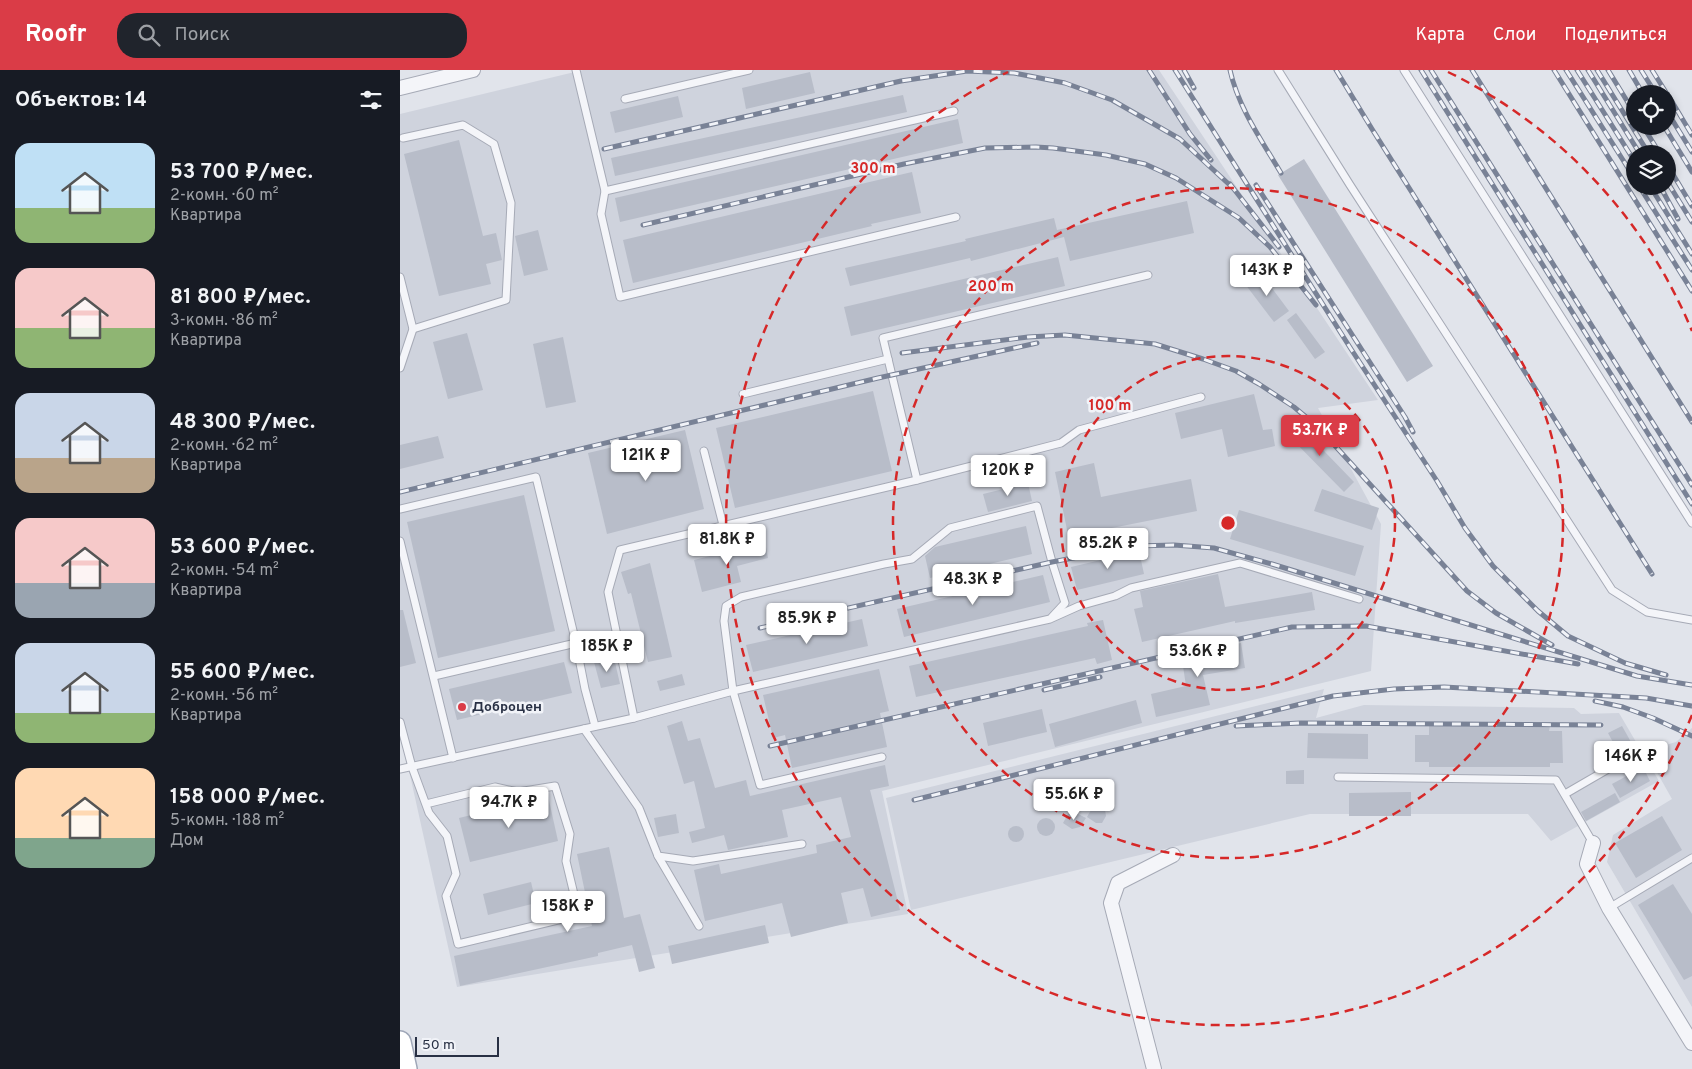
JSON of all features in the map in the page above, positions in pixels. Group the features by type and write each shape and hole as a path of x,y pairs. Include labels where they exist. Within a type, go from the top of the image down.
{"main road":[{"path":"400,1042 406,1069"}],"street":[{"path":"400,88 473,70"},
{"path":"1592,843 1587,864 1609,908 1692,1043"},
{"path":"1154,1069 1111,903 1118,883 1173,855"}],"lane":[{"path":"576,70 605,191 601,214 620,297 956,218"},
{"path":"625,98 749,70"},
{"path":"1278,70 1350,185 1612,590 1647,612 1692,620"},
{"path":"1404,70 1692,523"},
{"path":"605,191 954,111"},
{"path":"403,138 463,124 494,144 511,203 506,300 413,329"},
{"path":"917,480 883,338 1148,276"},
{"path":"400,277 413,329 400,368"},
{"path":"743,394 888,360"},
{"path":"634,718 608,592 620,550 917,480 1061,443 1078,430 1202,397"},
{"path":"704,451 723,525"},
{"path":"400,509 536,477 595,726"},
{"path":"882,757 760,785 733,692 724,621 726,606 741,597 912,559 950,528 1038,506 1052,562 1065,603 1050,619"},
{"path":"400,541 453,758"},
{"path":"400,769 634,718 733,692 1050,619 1079,606 1115,596 1132,588 1240,563 1359,599"},
{"path":"434,676 576,642"},
{"path":"400,722 412,767 426,804 430,814 447,836 456,874 446,896 458,944 579,915 566,861 570,834 555,786 518,792 495,787 426,804"},
{"path":"584,729 639,808 658,856 699,926"},
{"path":"1565,794 1615,765"},
{"path":"1338,777 1556,780 1592,843"},
{"path":"658,856 693,861 802,844"},
{"path":"1609,908 1692,858"}],"shaded area":[{"path":"583,70 1159,70 1378,400 1318,408 1381,524 1371,671 882,791 908,914 457,987 400,730 400,114"},
{"path":"1324,689 1316,718 1364,705 1574,708 1581,714 1619,713 1659,781 1551,841 1528,814 1310,814 911,910 886,798"},
{"path":"1692,728 1692,1007 1607,862 1613,835 1672,799 1645,751 1676,742"}],"building":[{"path":"810,72 815,93 746,109 742,88"},
{"path":"903,95 907,112 615,176 611,158"},
{"path":"678,96 683,117 615,133 610,112"},
{"path":"958,119 963,143 620,222 615,198"},
{"path":"459,140 483,236 496,233 502,260 486,264 491,284 439,296 404,154"},
{"path":"1304,159 1433,366 1407,382 1278,175"},
{"path":"912,172 921,213 633,283 623,240"},
{"path":"1187,201 1194,233 1070,261 1064,237 971,261 970,258 850,286 845,268 966,241 965,239 1054,218 1057,230"},
{"path":"538,230 548,270 524,276 515,236"},
{"path":"1058,257 1065,286 851,336 844,307"},
{"path":"1260,272 1289,311 1274,322 1245,284"},
{"path":"1296,313 1325,352 1315,359 1287,320"},
{"path":"467,333 483,390 448,399 433,342"},
{"path":"563,337 576,402 546,408 533,344"},
{"path":"873,391 892,471 735,508 716,428"},
{"path":"1254,394 1263,430 1272,429 1275,446 1228,457 1222,429 1181,439 1175,413"},
{"path":"1296,422 1354,482 1344,492 1285,432"},
{"path":"685,430 704,509 607,534 588,453"},
{"path":"438,436 444,458 400,469 400,445"},
{"path":"1094,463 1101,497 1191,479 1197,511 1107,529 1109,536 1070,544 1055,472"},
{"path":"1028,483 1032,501 988,512 983,494"},
{"path":"1322,489 1379,508 1372,530 1314,511"},
{"path":"524,495 555,631 438,658 407,522"},
{"path":"1239,510 1364,546 1355,576 1230,539"},
{"path":"1026,526 1032,554 930,578 925,556 935,547"},
{"path":"765,542 768,558 737,566 741,582 702,592 694,560"},
{"path":"1139,551 1144,574 1077,590 1071,567"},
{"path":"650,563 672,657 648,662 631,593 628,594 621,572"},
{"path":"1218,574 1225,607 1312,592 1315,610 1235,623 1235,621 1142,642 1134,609 1143,607 1140,591"},
{"path":"1043,575 1050,602 904,637 897,609"},
{"path":"400,610 403,610 416,663 400,667"},
{"path":"862,619 868,646 753,672 746,645"},
{"path":"1103,620 1112,660 1097,664 1095,658 916,697 909,666 1088,626 1087,623"},
{"path":"1241,643 1245,668 1203,675 1210,705 1156,717 1151,694 1186,686 1181,653"},
{"path":"614,658 620,684 601,688 594,662"},
{"path":"564,662 572,693 457,720 449,689"},
{"path":"879,669 889,711 880,713 887,747 792,768 785,735 773,738 763,695"},
{"path":"682,674 685,685 660,691 657,681"},
{"path":"1136,700 1142,723 1055,747 1049,724"},
{"path":"1042,709 1047,732 988,746 983,723"},
{"path":"682,721 688,741 700,738 715,788 746,780 750,796 885,765 889,786 870,790 900,910 871,917 863,888 841,893 848,923 791,937 782,903 705,921 694,870 719,864 721,874 817,853 816,845 851,837 841,797 782,810 788,837 728,850 724,835 692,843 689,832 705,828 694,781 684,784 667,726"},
{"path":"1429,726 1550,726 1549,731 1562,731 1563,763 1550,763 1550,767 1429,767 1429,762 1415,762 1415,735 1429,735"},
{"path":"1622,726 1636,751 1622,759 1608,733"},
{"path":"1308,733 1368,734 1368,759 1307,758"},
{"path":"1643,767 1650,781 1620,798 1612,784"},
{"path":"1304,770 1304,784 1286,784 1286,771"},
{"path":"1411,792 1411,816 1349,816 1349,793"},
{"path":"1615,793 1620,802 1586,821 1581,812"},
{"path":"548,796 558,841 470,862 459,818"},
{"path":"1098,806 1105,810 1106,816 1102,823 1096,823 1087,817 1091,810"},
{"path":"1074,812 1086,818 1080,827 1072,829 1063,823 1068,814"},
{"path":"676,814 679,833 658,837 654,818"},
{"path":"1662,816 1682,850 1636,878 1615,843"},
{"path":"1046,818 1052,821 1055,827 1052,833 1046,836 1040,833 1037,827 1040,821"},
{"path":"1013,826 1019,826 1024,831 1022,840 1013,842 1008,837 1008,831"},
{"path":"609,847 624,918 640,914 655,968 639,972 632,945 598,953 598,956 460,986 454,956 592,926 577,854"},
{"path":"531,882 536,903 488,915 483,894"},
{"path":"1673,884 1692,914 1692,976 1684,980 1638,905"},
{"path":"765,925 769,943 672,964 668,946"}],"railway":[{"path":"1149,70 1190,134 1211,160"},
{"path":"1175,70 1465,528 1493,566 1538,611 1568,636 1625,663 1666,675"},
{"path":"1184,70 1194,88"},
{"path":"1230,70 1245,110 1281,173"},
{"path":"1336,70 1652,574"},
{"path":"1421,70 1692,504"},
{"path":"1431,70 1692,485"},
{"path":"1472,70 1692,422"},
{"path":"1554,70 1692,291"},
{"path":"1566,70 1626,165"},
{"path":"1577,70 1626,148"},
{"path":"1588,70 1634,145"},
{"path":"1597,70 1643,145"},
{"path":"1608,70 1626,99"},
{"path":"1629,70 1638,85"},
{"path":"1641,70 1650,85"},
{"path":"1652,70 1661,85"},
{"path":"604,149 901,81 967,71 1014,73 1065,83 1112,100 1180,139 1233,188"},
{"path":"1676,108 1692,135"},
{"path":"1676,126 1692,152"},
{"path":"1648,135 1655,145"},
{"path":"1669,135 1692,172"},
{"path":"643,225 904,164 985,148 1053,148 1106,155 1145,164 1176,178 1239,218 1270,247 1316,305"},
{"path":"1676,179 1692,206"},
{"path":"1230,184 1279,247"},
{"path":"1256,185 1413,432"},
{"path":"1645,195 1692,270"},
{"path":"1656,195 1692,254"},
{"path":"1665,195 1678,219"},
{"path":"1675,195 1692,222"},
{"path":"902,353 1028,337 1065,335 1155,344 1236,371 1294,407 1318,427 1467,591 1496,613 1552,645"},
{"path":"400,492 878,378 1037,343"},
{"path":"760,628 1052,562 1135,546 1174,545 1214,548 1637,676 1692,685"},
{"path":"770,746 1292,627 1366,626 1578,664"},
{"path":"1044,690 1100,677"},
{"path":"914,800 1333,696 1394,689 1444,687 1646,698 1692,706"},
{"path":"1595,701 1623,707 1692,736"},
{"path":"1236,726 1301,723 1601,725"}],"place":[{"name":"Доброцен","path":"462,707"}]}
